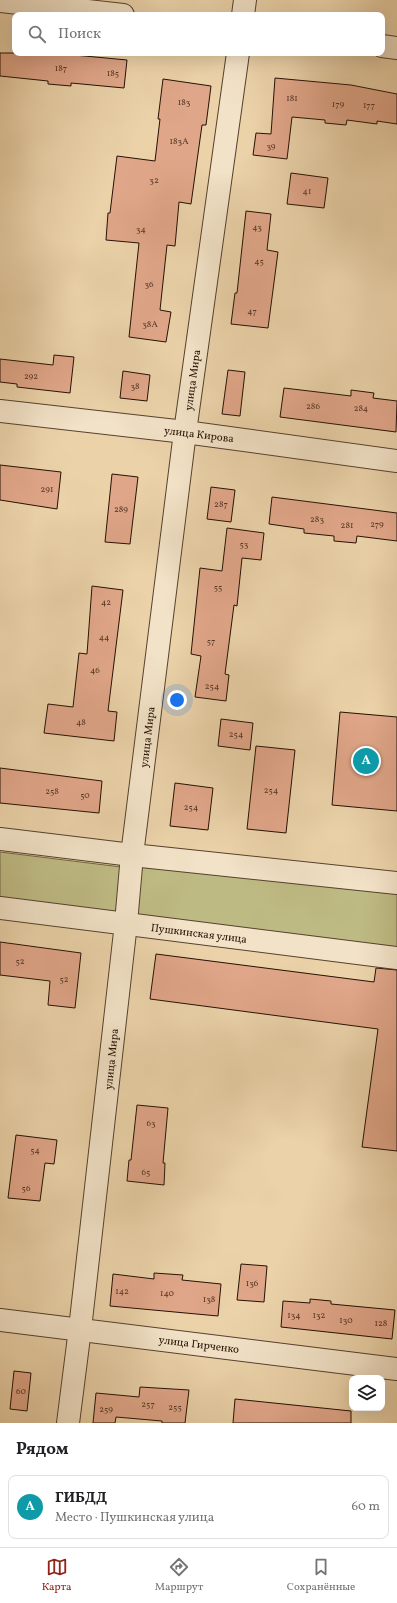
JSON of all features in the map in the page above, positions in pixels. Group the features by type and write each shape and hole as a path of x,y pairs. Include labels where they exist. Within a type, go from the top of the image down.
{"street":[{"path":"243,12 245,0"},
{"path":"0,1 97,12"},
{"path":"385,46 397,48"},
{"name":"улица Мира","path":"68,1423 126,923 132,855 185,432 238,56"},
{"name":"улица Кирова","path":"0,411 185,432 397,461"},
{"path":"0,839 132,855 397,883"},
{"name":"Пушкинская улица","path":"0,908 397,958"},
{"name":"улица Гирченко","path":"0,1320 397,1368"}],"shaded area":[{"path":"0,852 121,867 116,912 0,898"},
{"path":"138,862 397,891 397,949 132,919"}],"building":[{"path":"0,53 12,53 12,56 85,56 127,60 124,88 71,83 71,86 48,84 48,81 0,76"},
{"path":"275,78 351,85 397,94 397,124 377,121 377,124 347,120 346,125 325,123 325,120 292,117 287,159 253,155 256,133 271,134"},
{"path":"163,79 211,86 206,125 202,125 191,204 179,202 175,246 167,245 160,310 171,312 166,342 129,337 139,243 106,240 108,213 110,213 117,156 155,161"},
{"path":"291,173 328,178 324,208 287,204"},
{"path":"246,211 271,214 267,250 278,252 268,328 231,324 235,293 237,293"},
{"path":"54,355 74,357 70,393 17,387 17,384 0,382 0,359 53,365"},
{"path":"228,370 245,372 240,416 222,414"},
{"path":"123,371 150,375 147,401 120,398"},
{"path":"284,388 351,396 351,390 374,393 373,398 397,401 396,432 280,417"},
{"path":"0,465 61,472 57,509 0,500"},
{"path":"112,474 138,477 130,544 105,542"},
{"path":"211,487 235,490 231,522 207,519"},
{"path":"272,497 397,513 397,541 357,536 356,543 334,541 334,536 304,533 304,529 269,524"},
{"path":"227,528 264,533 261,560 242,558 237,606 234,605 225,674 229,675 226,701 195,697 201,656 191,654 200,568 222,571"},
{"path":"92,586 123,590 108,711 117,712 114,741 44,733 48,704 73,707 79,653 87,654"},
{"path":"340,712 397,717 397,811 332,805"},
{"path":"221,719 253,723 250,750 218,746"},
{"path":"256,746 295,750 286,833 247,829"},
{"path":"0,768 102,781 99,813 0,803"},
{"path":"175,783 213,788 208,830 170,826"},
{"path":"0,942 81,953 75,1008 48,1005 50,981 0,975"},
{"path":"156,954 374,982 376,968 397,970 397,1151 362,1147 378,1029 150,999"},
{"path":"137,1105 168,1108 163,1163 165,1163 164,1185 127,1181 129,1160 131,1160"},
{"path":"16,1135 57,1140 54,1164 45,1163 40,1201 8,1198"},
{"path":"241,1264 267,1266 264,1302 237,1300"},
{"path":"154,1273 183,1275 182,1280 221,1284 218,1316 110,1306 113,1274 154,1279"},
{"path":"310,1299 331,1301 331,1304 395,1310 392,1339 281,1327 283,1301 310,1303"},
{"path":"14,1371 31,1373 27,1411 10,1409"},
{"path":"140,1387 189,1390 185,1423 162,1423 162,1421 116,1417 115,1423 93,1423 96,1393 139,1397"},
{"path":"235,1399 351,1411 351,1423 233,1423"}],"place":[{"name":"ГИБДД","path":"366,761"}]}
